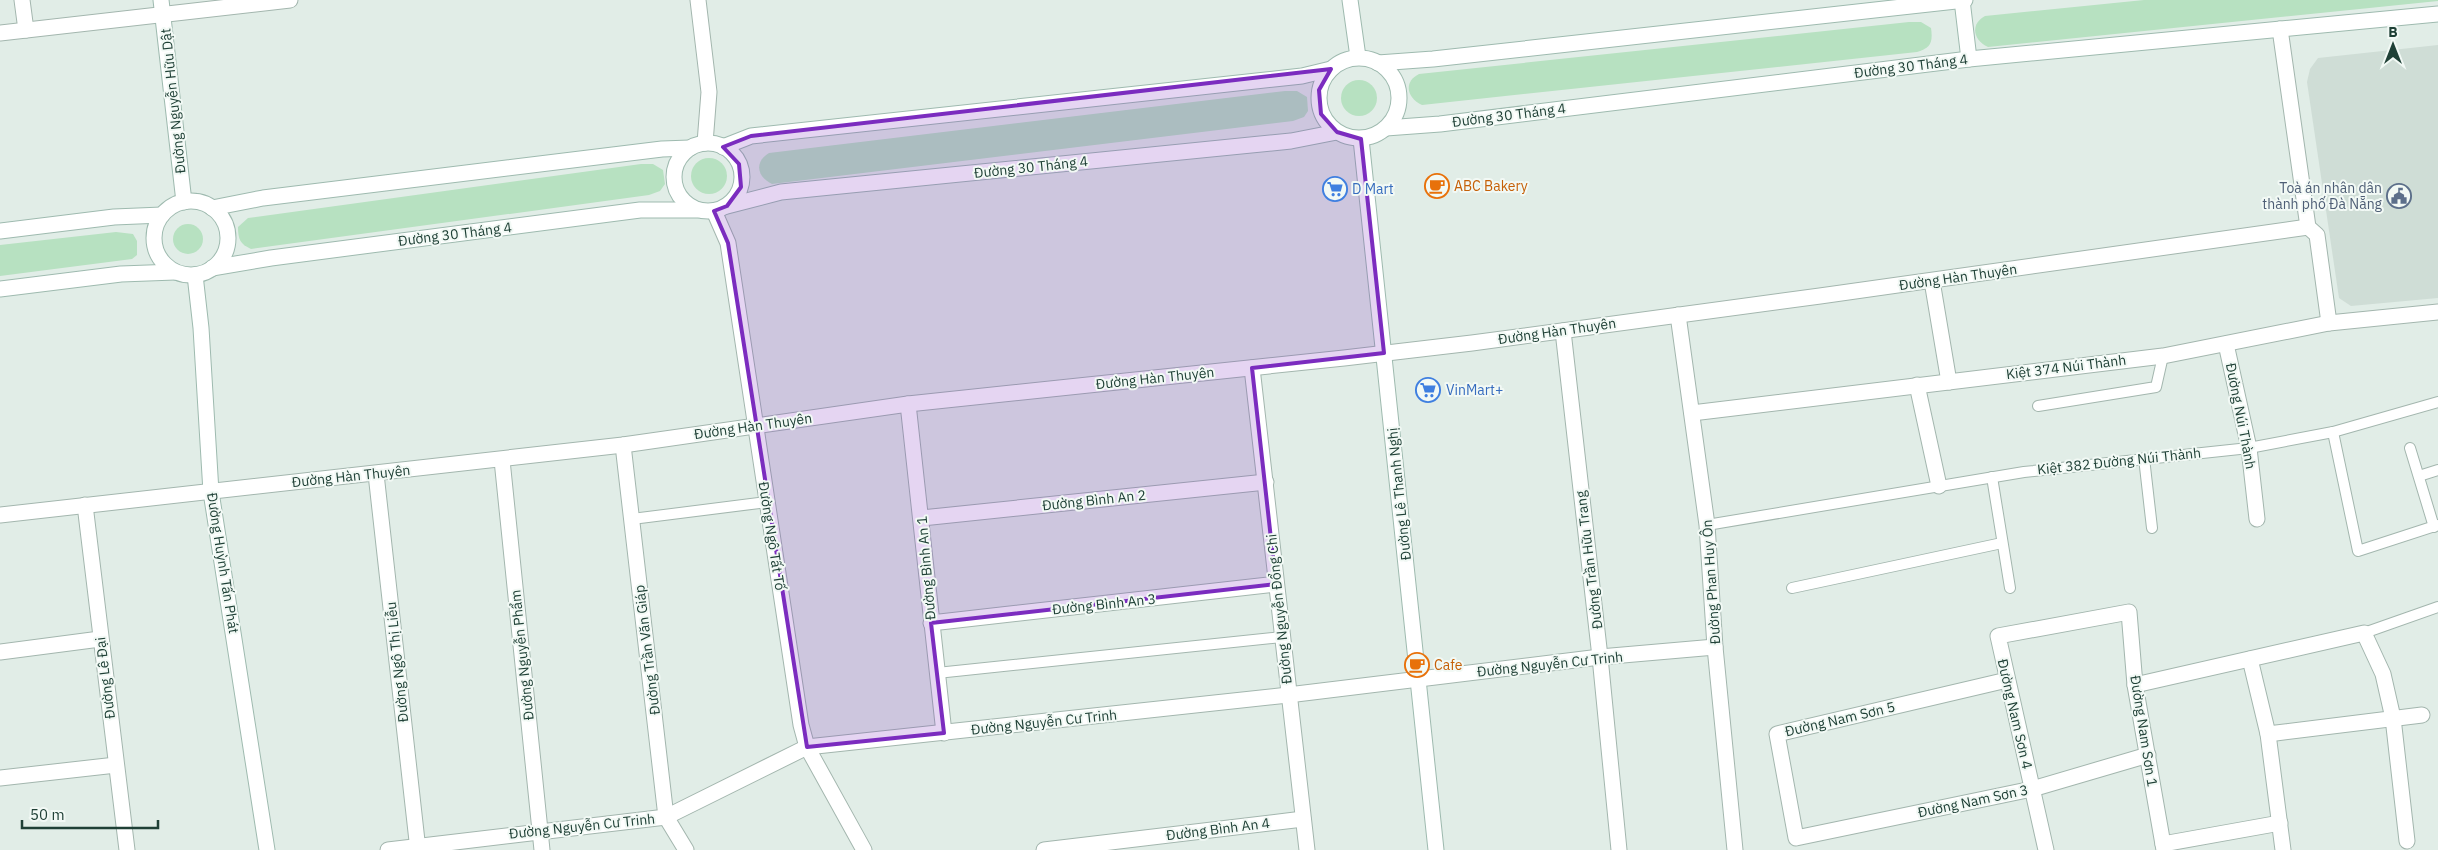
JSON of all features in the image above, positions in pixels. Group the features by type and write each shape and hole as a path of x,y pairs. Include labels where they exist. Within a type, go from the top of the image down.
{"street":[{"path":"22,0 26,30"},
{"path":"0,32 26,30 162,7 290,0"},
{"path":"698,0 709,92 705,143"},
{"path":"1350,0 1358,57"},
{"path":"723,147 751,136 1302,76 1330,69 1347,60 1358,57 1378,63 1434,59 1964,0 1969,60"},
{"name":"Đường Nguyễn Hữu Dật","path":"162,7 184,202"},
{"name":"Đường 30 Tháng 4","path":"1386,128 1440,124 1969,60 2438,14"},
{"path":"2280,29 2308,226 2317,235 2329,323"},
{"path":"1330,69 1323,79 1318,102 1328,124 1337,132 1351,138 1361,139 1378,134 1386,128 1398,110 1399,99 1394,78 1378,63"},
{"name":"Đường 30 Tháng 4","path":"720,208 780,192 1291,141 1337,132"},
{"name":"Đường Lê Thanh Nghị","path":"1361,139 1418,678 1420,715 1436,850"},
{"path":"212,208 263,198 662,149 690,148 705,143 723,147 736,159 742,175 741,187 735,197 720,208 698,210 688,205 680,197 673,176 681,155 690,148"},
{"path":"0,289 121,274 174,272 195,275 212,268 221,260 226,250 228,239 226,227 221,217 212,208 204,204 184,202 168,209 162,215 154,236 154,247 166,266 174,272"},
{"name":"Đường Ngô Tất Tố","path":"720,208 728,242 801,725 807,747 864,850"},
{"name":"Đường 30 Tháng 4","path":"212,268 271,258 640,210 698,210"},
{"path":"0,230 114,217 162,215"},
{"name":"Đường Hàn Thuyên","path":"0,515 623,446 908,404 1252,368 1563,331 2308,226"},
{"name":"Đường Huỳnh Tấn Phát","path":"195,275 201,328 211,492 267,850"},
{"path":"1932,280 1949,382"},
{"name":"Kiệt 374 Núi Thành","path":"1692,413 2163,356 2329,323 2438,312"},
{"name":"Đường Phan Huy Ôn","path":"1678,316 1707,525 1716,647 1735,850"},
{"name":"Đường Trần Hữu Trang","path":"1563,331 1600,658 1619,850"},
{"name":"Đường Núi Thành","path":"2226,344 2249,448 2257,519"},
{"name":"Đường Nguyễn Đổng Chi","path":"1252,368 1307,850"},
{"path":"1917,386 1938,486"},
{"name":"Đường Bình An 1","path":"908,404 944,732"},
{"name":"Đường Trần Văn Giáp","path":"623,446 666,817 686,850"},
{"name":"Đường Nguyễn Phẩm","path":"502,460 542,850"},
{"name":"Đường Ngô Thị Liễu","path":"376,474 418,848"},
{"name":"Đường Bình An 2","path":"922,518 1266,482"},
{"name":"Đường Lê Đại","path":"85,506 127,850"},
{"name":"Đường Bình An 3","path":"931,623 1276,584"},
{"name":"Đường Nam Sơn 4","path":"2046,850 1998,636 2129,612"},
{"name":"Đường Nam Sơn 1","path":"2129,612 2135,685 2163,847"},
{"path":"2135,685 2364,633 2383,674 2393,718 2407,841"},
{"path":"0,652 100,639"},
{"name":"Đường Nguyễn Cư Trinh","path":"388,850 418,848 540,831 666,817 807,747 1288,695 1418,678 1716,647"},
{"path":"2250,659 2268,734 2283,850"},
{"name":"Đường Nam Sơn 5","path":"1796,838 1777,734 2007,680"},
{"path":"2268,734 2422,715"},
{"name":"Đường Nam Sơn 3","path":"1796,838 2032,789 2148,755"},
{"path":"0,778 116,765"},
{"name":"Đường Bình An 4","path":"1044,850 1303,819"},
{"path":"2163,847 2280,823"}],"lane":[{"path":"2038,406 2156,387 2163,356"},
{"name":"Kiệt 382 Đường Núi Thành","path":"1707,525 1992,477 2144,458 2249,448 2333,432 2438,402"},
{"path":"2333,432 2358,551 2436,526 2410,448"},
{"path":"2144,458 2152,528"},
{"path":"2419,476 2438,470"},
{"path":"1992,477 2010,588"},
{"path":"632,519 767,502"},
{"path":"1792,588 2002,544"},
{"path":"2364,633 2438,607"},
{"path":"937,672 1282,637"}],"highlighted area":[{"path":"1331,69 1319,90 1321,114 1337,132 1361,139 1384,353 1252,368 1276,584 931,623 944,733 807,747 728,243 714,211 727,206 741,187 739,164 723,147 751,136"}],"shaded area":[{"path":"2438,45 2438,298 2351,306 2339,298 2307,82 2310,69 2318,58"}],"green space":[{"path":"2144,0 2438,1 1988,47 1979,40 1975,32 1977,23 1985,16"},
{"path":"1921,22 1931,28 1931,41 1925,49 1917,52 1422,105 1413,98 1409,90 1411,81 1419,74"},
{"path":"1359,80 1371,86 1377,98 1371,110 1359,116 1347,110 1341,98 1347,86"},
{"path":"1297,91 1307,97 1308,111 1304,117 1293,121 772,184 763,177 759,169 761,161 769,153"},
{"path":"709,158 721,164 727,176 721,188 709,194 697,188 691,176 697,164"},
{"path":"641,164 653,164 663,170 665,184 660,191 649,195 251,249 240,241 238,235 238,227 248,218"},
{"path":"188,224 194,225 202,233 202,245 194,253 188,254 182,253 174,245 173,239 174,233 182,225"},
{"path":"116,232 133,234 137,241 137,255 132,259 0,276 0,245"}],"place":[{"name":"ABC Bakery","path":"1437,186"},
{"name":"D Mart","path":"1335,189"},
{"name":"Toà án nhân dân thành phố Đà Nẵng","path":"2399,196"},
{"name":"VinMart+","path":"1428,390"},
{"name":"Cafe","path":"1417,665"}]}
